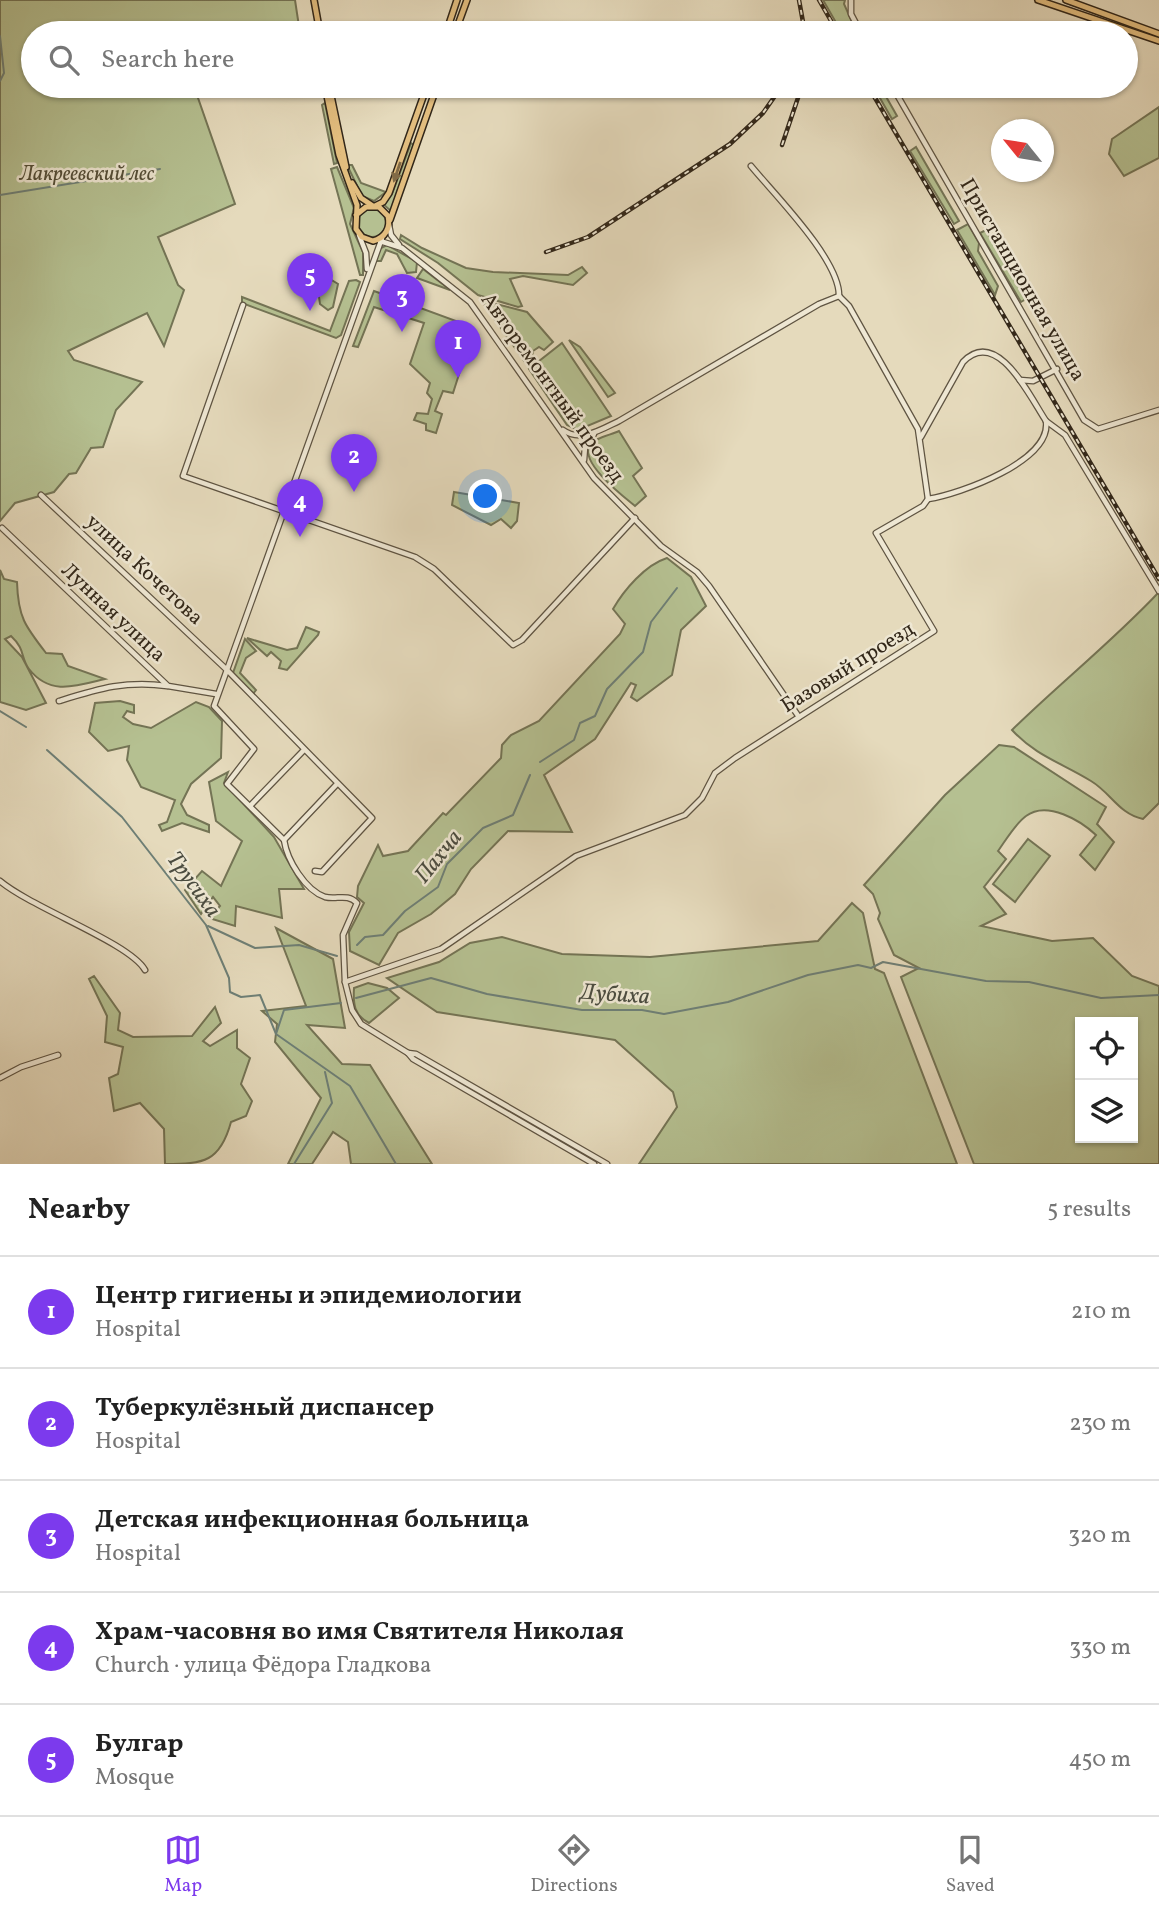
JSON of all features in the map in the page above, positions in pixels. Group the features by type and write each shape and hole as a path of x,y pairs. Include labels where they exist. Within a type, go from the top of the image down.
{"main road":[{"path":"312,0 316,21"},
{"path":"450,21 457,0"},
{"path":"459,21 467,0"},
{"path":"1038,0 1100,21"},
{"path":"1066,0 1123,21"},
{"path":"1138,26 1159,34"},
{"path":"1138,34 1159,41"},
{"path":"329,98 335,142 355,198 355,226 359,235 379,239 389,224 433,98"},
{"path":"330,98 348,174 357,193 384,211 389,224"},
{"path":"356,215 362,209 386,199 423,98"},
{"path":"409,138 417,141"}],"street":[{"path":"851,0 851,14 855,21"},
{"name":"Пристанционная улица","path":"899,98 1084,420 1091,427 1104,428 1159,410"},
{"path":"751,166 808,232 836,281 839,296 849,306 911,414 921,437 928,499 949,495 1026,458 1045,437 1046,421"},
{"name":"Авторемонтный проезд","path":"389,224 391,235 402,248 470,302 594,478 661,546 697,572 709,586 799,717"},
{"path":"359,235 368,261 365,280"},
{"path":"379,239 216,694 216,710 254,749 227,783 284,840 286,852 312,888 324,896 348,897 357,903 343,935 345,982 357,1021 585,1155 607,1164"},
{"name":"Авторемонтный проезд","path":"379,239 402,248"},
{"path":"558,425 575,436 597,431 630,415 819,304 839,296"},
{"path":"243,305 183,477 425,563 513,645 522,640 635,518"},
{"path":"921,437 962,362 971,354 995,354 1026,384 1046,421 1065,435 1159,591"},
{"path":"1026,384 1057,369"},
{"path":"911,414 922,420 933,414"},
{"path":"585,464 585,447 597,431"},
{"name":"улица Кочетова","path":"41,495 226,669 372,818 322,872 316,871"},
{"name":"Базовый проезд","path":"345,982 453,943 579,854 685,815 702,799 715,773 934,631 876,533 923,506 928,499"},
{"name":"Лунная улица","path":"2,528 168,686 216,694"},
{"path":"59,701 139,681 168,686"},
{"path":"250,806 304,751"},
{"path":"284,840 337,784"},
{"path":"0,881 18,895 118,946 138,959 145,970"},
{"path":"0,1078 21,1067 58,1055"},
{"path":"585,1155 594,1164"}],"green space":[{"name":"Лакреевский лес","path":"0,0 295,0 298,21 21,21 21,98 198,98 235,204 158,237 178,285 184,290 164,346 147,313 68,351 74,360 142,382 116,410 103,447 91,448 76,473 69,474 54,492 15,503 0,521"},
{"path":"823,0 845,0 844,4 852,21 835,21"},
{"path":"880,98 887,98 897,116 892,119"},
{"path":"325,103 337,163 334,164 322,105"},
{"path":"1159,107 1159,158 1124,176 1109,154 1112,139"},
{"path":"411,143 414,145 392,212 383,204 392,194"},
{"path":"916,147 959,221 954,224 910,151"},
{"path":"347,165 352,165 361,183 386,192 374,201 362,196"},
{"path":"337,167 354,208 350,224 363,252 363,275 360,275 331,169"},
{"path":"372,209 382,213 386,223 382,233 372,237 362,233 358,223 362,213"},
{"path":"968,224 979,243 978,251 998,286 995,295 957,230"},
{"path":"986,230 1026,299 1021,302 980,233"},
{"path":"401,235 466,268 493,272 568,275 582,267 587,273 573,285 523,276 510,279 522,306 518,307 478,295 438,263 400,239"},
{"path":"387,245 417,262 416,272 407,273 397,254 386,250 381,261 376,261 379,249"},
{"path":"423,269 449,289 450,290 417,278"},
{"path":"325,276 338,284 333,307 328,310 320,304 317,283"},
{"path":"349,281 360,282 341,335 336,338 242,303 242,297 330,331"},
{"path":"374,291 467,325 454,359 461,368 453,393 443,391 435,411 442,414 436,433 426,430 426,424 414,420 417,413 428,414 432,399 427,393 430,383 410,364 424,323 374,307 358,347 353,346"},
{"path":"481,300 527,312 553,342 544,350 539,347 533,351 532,357 525,362"},
{"path":"569,340 580,347 615,393 608,397"},
{"path":"562,343 611,416 578,430 567,425 529,369"},
{"path":"619,431 642,468 633,476 646,496 635,506 604,479 591,462 588,453 589,446 594,441"},
{"path":"454,492 519,503 517,521 511,528 501,519 491,525 452,505"},
{"path":"667,558 691,577 706,606 681,630 672,675 637,701 631,697 636,685 631,683 595,739 544,775 572,832 508,831 471,869 455,894 431,914 398,933 379,965 350,951 349,932 364,903 357,897 358,886 378,845 383,856 408,851 443,813 446,815 501,758 502,745 511,735 539,721 620,634 625,624 613,609 636,579 651,566"},
{"path":"0,570 4,579 17,582 24,621 46,653 62,654 68,666 105,679 64,687 46,683 29,669 19,645 11,636 5,639 22,657 46,703 26,710 0,702"},
{"path":"1159,592 1159,803 1143,819 1128,813 1098,786 1040,753 1012,730"},
{"path":"306,627 319,632 318,635 287,670 279,668 281,661 271,652 267,656 247,638 287,650 297,648"},
{"path":"245,639 256,651 246,658 240,673 256,690 253,694 233,673"},
{"path":"120,701 134,705 134,713 127,711 123,717 133,724 151,728 196,702 209,707 222,721 221,758 191,784 181,804 187,815 209,825 209,832 182,823 162,831 159,825 167,822 175,800 141,787 127,760 129,746 108,751 89,732 95,703"},
{"path":"999,745 1014,747 1106,807 1097,824 1114,842 1095,870 1080,855 1096,835 1082,824 1063,814 1044,810 1022,819 998,851 1006,859 984,887 1006,914 981,926 1052,941 1093,938 1132,976 1159,986 1159,1164 974,1164 901,977 919,968 894,955 878,919 880,913 873,894 864,885 945,795"},
{"path":"228,772 224,783 274,837 304,889 279,889 282,918 236,906 235,926 209,918 220,906 213,897 201,914 185,890 202,871 221,886 242,841 216,821 209,782"},
{"path":"1028,839 1050,856 1015,902 993,884"},
{"path":"852,903 863,913 875,969 884,973 957,1164 639,1164 677,1107 673,1092 615,1040 437,1012 387,978 439,962 470,943 502,937 562,954 650,957 818,941"},
{"path":"276,928 333,959 345,1028 307,1025 342,1064 370,1065 432,1164 351,1164 348,1142 333,1132 312,1164 288,1164 321,1098 275,1042 277,1024 262,1011 306,1006"},
{"path":"94,976 120,1013 118,1030 133,1037 192,1036 215,1007 221,1023 203,1041 210,1046 237,1030 237,1048 250,1058 241,1084 252,1101 246,1116 231,1122 222,1145 209,1158 190,1163 165,1164 164,1129 140,1103 114,1111 109,1078 118,1074 123,1047 105,1042 107,1016 89,979"},
{"path":"368,983 387,988 399,998 369,1023 357,1013 354,999 354,988"}],"waterway":[{"path":"0,36 4,73 0,81"},
{"path":"0,195 160,169"},
{"name":"Пахча","path":"540,762 574,740 580,723 595,716 607,689 643,652 651,622 677,588"},
{"name":"Трусиха","path":"0,711 26,727"},
{"name":"Трусиха","path":"47,750 122,817 206,925 229,978 230,992 241,997 260,995 276,1034 350,1086 396,1164"},
{"name":"Пахча","path":"357,945 365,937 383,935 405,911 438,887 447,864 483,828 513,815 530,775"},
{"name":"Пахча","path":"208,926 255,948 299,945 337,956"},
{"name":"Дубиха","path":"356,998 431,978 487,994 582,1010 642,1010 664,1014 728,1002 808,975 858,965 871,968 883,962 986,981 1029,982 1101,998 1159,995"},
{"name":"Дубиха","path":"276,1034 284,1010 341,1003"},
{"path":"294,1164 332,1103 325,1072"}],"railway":[{"path":"799,0 803,21"},
{"path":"819,0 831,21"},
{"path":"546,252 588,237 730,144 763,113 774,98"},
{"path":"782,145 798,98"},
{"path":"875,98 1159,579"}],"place":[{"name":"Булгар","path":"310,311"},
{"name":"Детская инфекционная больница","path":"402,332"},
{"name":"Центр гигиены и эпидемиологии","path":"458,378"},
{"name":"Туберкулёзный диспансер","path":"354,492"},
{"name":"Храм-часовня во имя Святителя Николая","path":"300,537"}]}
